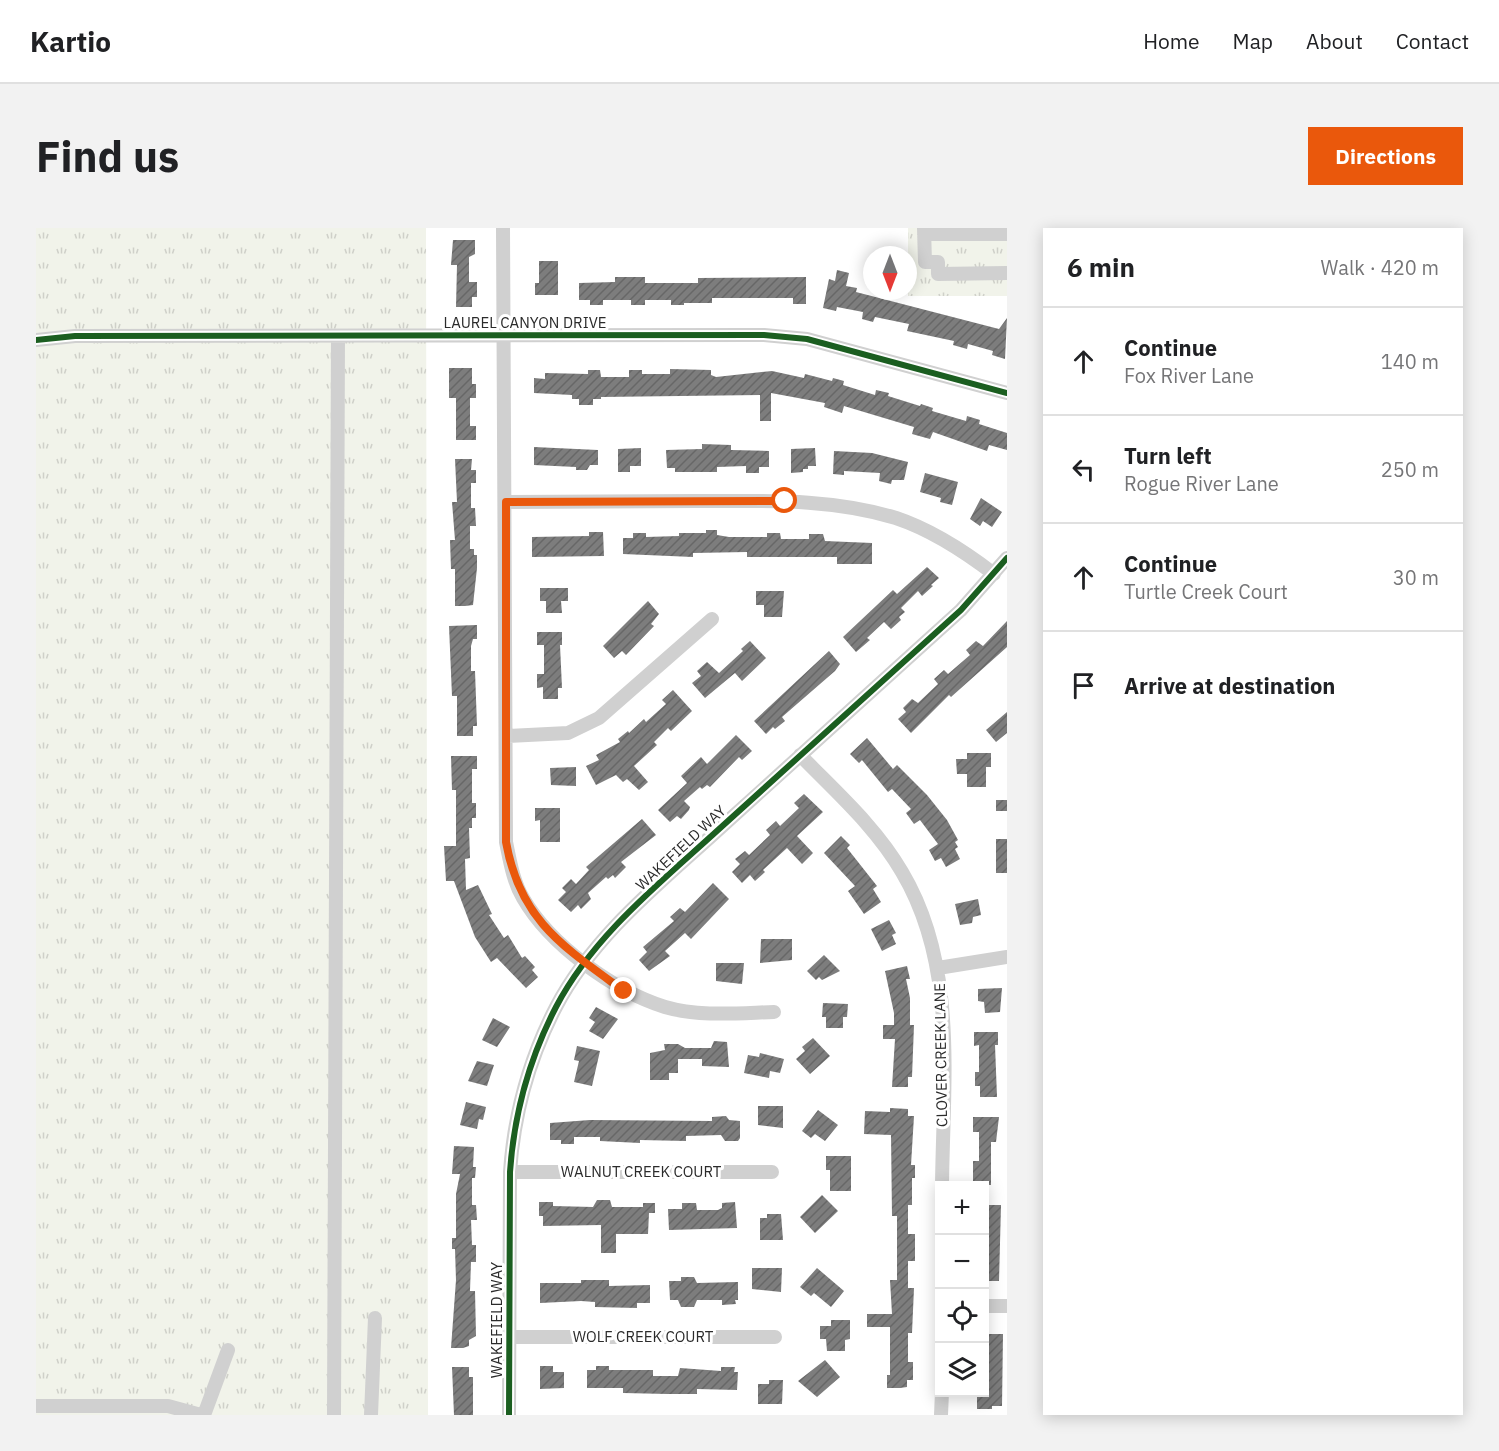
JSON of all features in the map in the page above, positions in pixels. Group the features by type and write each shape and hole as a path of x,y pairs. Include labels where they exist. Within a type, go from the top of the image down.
{"street":[{"path":"503,228 506,842 511,867 522,896 562,946 624,991 667,1008 716,1013 774,1012"},
{"path":"1007,234 924,231 925,262 938,262 938,274 1007,273"},
{"name":"LAUREL CANYON DRIVE","path":"36,340 75,336 764,335 807,339 1007,393"},
{"path":"334,1415 338,336"},
{"path":"506,502 785,501 839,506 895,518 931,533 963,551 994,574"},
{"name":"WAKEFIELD WAY","path":"508,1415 510,1172 513,1133 535,1052 556,1006 584,962 639,903 961,610 1007,558"},
{"path":"507,736 568,734 599,718 712,619"},
{"name":"CLOVER CREEK LANE","path":"800,755 877,835 903,872 924,917 938,968 942,1000 942,1181"},
{"path":"938,968 987,958 1007,957"},
{"name":"WALNUT CREEK COURT","path":"510,1172 772,1172"},
{"path":"989,1306 1007,1306"},
{"path":"372,1415 375,1317"},
{"name":"WOLF CREEK COURT","path":"510,1337 776,1337"},
{"path":"36,1406 168,1406 202,1415 228,1350"},
{"path":"942,1397 942,1415"}],"green space":[{"path":"36,228 426,228 428,1415 36,1415"},
{"path":"908,228 1007,228 1007,296 917,296 917,246 908,246"}],"building":[{"path":"453,240 475,240 475,254 469,257 469,282 477,282 477,297 472,297 472,307 456,307 457,265 451,265"},
{"path":"539,261 558,261 558,295 535,295 535,283 539,283"},
{"path":"837,270 849,273 846,286 857,288 856,292 863,294 863,300 887,300 999,329 1007,318 1005,359 992,355 993,351 968,344 967,349 953,345 954,341 907,331 909,324 875,317 873,322 862,319 863,312 837,307 836,311 823,308 829,279 835,281"},
{"path":"615,277 645,277 645,283 698,283 698,278 806,277 806,304 793,304 793,298 712,298 712,303 684,303 684,305 671,305 671,300 645,300 645,305 631,305 631,300 603,300 603,305 590,305 590,300 579,300 579,283 615,282"},
{"path":"449,368 472,368 472,384 476,384 476,398 470,398 470,426 476,426 476,440 456,440 456,398 449,398"},
{"path":"670,369 711,370 711,375 716,377 772,371 804,378 805,374 832,381 833,378 844,381 843,385 875,395 876,390 889,393 888,396 920,406 921,404 933,408 932,411 966,421 967,416 980,420 979,424 1007,433 1007,450 989,445 987,451 933,432 930,439 912,434 914,427 844,406 842,413 824,407 825,403 771,393 771,421 760,421 760,395 601,397 601,399 593,399 593,405 579,405 579,399 572,399 572,395 534,393 534,378 545,379 545,373 588,374 588,370 600,370 601,377 629,377 629,370 642,370 642,374 670,374"},
{"path":"702,444 731,445 731,450 769,451 769,467 759,467 759,473 746,473 746,466 717,467 717,472 675,472 675,468 667,468 666,450 702,449"},
{"path":"534,447 598,450 598,465 590,465 587,470 576,470 576,467 534,465"},
{"path":"641,448 641,466 630,466 630,472 618,472 618,449"},
{"path":"815,448 816,466 808,466 808,469 803,469 803,472 791,473 791,449"},
{"path":"834,451 872,453 908,462 904,480 892,480 891,484 879,481 880,473 844,471 844,475 833,474"},
{"path":"455,459 472,459 471,470 476,470 476,483 471,483 471,508 475,508 476,526 470,526 470,549 474,549 474,555 477,555 477,568 473,605 465,606 455,606 455,569 451,569 450,540 455,540 452,502 457,502"},
{"path":"925,473 958,482 952,505 940,502 941,498 920,492"},
{"path":"981,498 1002,512 992,527 983,521 980,526 970,519"},
{"path":"706,530 717,530 717,535 729,537 767,537 767,533 780,533 781,539 809,539 809,534 823,534 825,541 872,543 872,564 837,564 837,557 747,557 747,552 693,553 693,557 623,554 623,538 633,538 633,533 646,533 646,537 679,536 679,533 706,533"},
{"path":"589,532 603,532 604,556 532,557 532,537 589,536"},
{"path":"927,567 939,578 931,585 933,586 922,596 918,591 901,608 905,612 899,617 901,620 891,629 884,622 867,638 870,640 856,652 843,637 893,590 897,594"},
{"path":"540,588 568,588 568,601 561,601 562,613 546,613 546,601 540,601"},
{"path":"756,591 784,591 782,617 764,617 764,605 756,605"},
{"path":"648,601 659,614 651,624 654,626 626,655 622,651 614,658 603,646"},
{"path":"1007,621 1007,647 951,697 949,695 911,733 898,719 906,712 903,708 912,699 918,703 938,684 934,679 944,670 948,674 970,655 966,650 976,641 983,646"},
{"path":"477,625 477,639 473,639 471,646 471,671 475,671 477,726 473,726 473,736 457,736 457,696 452,696 449,626"},
{"path":"537,632 562,632 562,645 560,645 562,688 558,688 558,699 543,699 543,687 537,688 537,674 544,674 544,645 537,645"},
{"path":"750,641 766,658 742,681 735,673 705,698 692,683 701,676 697,671 707,662 719,673 743,651 741,649"},
{"path":"829,651 840,664 835,671 782,717 785,721 775,729 773,727 766,734 754,721"},
{"path":"673,690 692,711 671,731 668,728 654,742 657,745 634,766 648,782 639,790 627,779 623,782 616,775 596,785 586,766 599,760 596,755 620,742 618,739 628,731 629,733 644,719 646,722 666,704 662,700"},
{"path":"1007,712 1007,733 996,742 986,730"},
{"path":"736,735 752,751 742,760 739,757 710,787 707,785 702,789 700,787 684,801 690,807 689,810 681,819 677,816 670,822 658,810 687,783 681,776 701,757 707,764"},
{"path":"867,738 893,769 897,765 927,795 947,820 958,840 955,842 958,847 955,849 960,859 946,867 941,858 935,861 929,850 938,844 920,820 914,824 906,813 911,809 892,789 888,792 862,760 859,763 850,754"},
{"path":"967,753 991,753 991,767 986,767 986,787 967,787 967,774 957,774 956,759 967,759"},
{"path":"451,756 477,756 477,769 472,769 472,803 476,803 476,818 472,818 472,828 469,828 470,858 465,859 466,890 478,885 492,914 489,915 504,938 508,935 522,958 525,956 535,967 532,970 538,977 526,988 497,958 491,962 475,937 454,881 446,881 444,846 456,846 456,790 452,790"},
{"path":"576,767 576,786 551,785 550,768"},
{"path":"804,794 823,812 797,836 813,853 802,864 787,848 763,870 765,872 755,881 750,875 742,883 732,872 740,864 735,859 745,851 749,855 770,835 766,830 776,821 780,826 799,808 794,803"},
{"path":"996,800 1007,800 1007,811 996,811"},
{"path":"535,808 560,808 560,842 540,842 540,820 535,821"},
{"path":"642,819 656,835 621,862 626,867 615,878 613,875 608,879 606,877 588,893 591,899 581,909 578,905 571,912 558,900 566,892 562,888 571,879 576,884 589,870 586,867"},
{"path":"841,836 850,845 847,848 877,886 873,889 881,902 864,914 848,891 855,886 824,853"},
{"path":"996,839 1007,839 1007,873 996,873"},
{"path":"713,883 729,899 691,939 685,933 665,951 670,956 649,971 639,960 647,952 643,947 674,921 670,917 680,908 685,912"},
{"path":"978,899 981,915 973,917 972,923 960,925 955,904"},
{"path":"889,920 896,933 892,935 896,944 882,951 871,929"},
{"path":"761,939 792,939 792,960 760,963"},
{"path":"824,955 840,971 822,980 819,977 816,980 807,971"},
{"path":"716,963 744,963 742,984 716,981"},
{"path":"907,966 910,979 906,979 910,998 910,1025 914,1025 912,1077 908,1077 908,1087 892,1087 895,1039 883,1039 883,1025 894,1025 894,1013 885,971"},
{"path":"1002,988 1000,1012 985,1013 984,1002 978,1001 978,989"},
{"path":"823,1003 848,1004 847,1017 843,1017 843,1028 826,1028 826,1017 822,1017"},
{"path":"596,1007 618,1019 603,1039 589,1031 595,1022 589,1018"},
{"path":"493,1018 510,1027 497,1047 482,1040"},
{"path":"974,1032 998,1032 998,1045 995,1045 997,1097 980,1097 980,1086 975,1086 975,1072 979,1072 979,1045 974,1046"},
{"path":"813,1038 830,1056 810,1074 796,1059 805,1051 802,1047"},
{"path":"714,1041 727,1042 729,1067 702,1066 702,1059 678,1059 678,1073 669,1073 669,1080 650,1080 650,1053 665,1050 664,1044 678,1044 685,1048 711,1048"},
{"path":"577,1046 600,1051 592,1086 574,1082 579,1061 574,1060"},
{"path":"760,1053 784,1059 780,1073 770,1071 769,1078 744,1073 748,1055 759,1057"},
{"path":"477,1061 494,1065 487,1086 468,1081"},
{"path":"466,1102 486,1107 483,1120 479,1119 477,1129 460,1125"},
{"path":"758,1106 783,1106 783,1128 758,1125"},
{"path":"890,1108 908,1109 908,1116 914,1116 911,1165 915,1165 915,1178 912,1178 912,1205 908,1205 908,1234 915,1234 915,1261 908,1261 908,1288 914,1288 912,1333 908,1333 908,1362 913,1362 913,1380 907,1380 907,1387 900,1388 887,1388 887,1375 890,1375 890,1327 867,1327 867,1314 892,1314 890,1280 897,1280 897,1216 892,1216 891,1135 864,1134 865,1111 890,1112"},
{"path":"818,1110 838,1125 825,1141 815,1134 811,1138 802,1131"},
{"path":"726,1116 729,1120 740,1121 738,1141 725,1141 721,1135 686,1136 686,1141 640,1140 640,1143 600,1141 600,1137 574,1137 574,1144 561,1144 561,1140 550,1140 550,1123 590,1120 712,1121 712,1117"},
{"path":"973,1117 999,1117 996,1142 991,1142 991,1185 989,1181 973,1181 973,1161 979,1161 979,1132 973,1132"},
{"path":"454,1146 474,1147 473,1167 476,1167 475,1178 472,1178 472,1205 476,1205 477,1220 471,1220 472,1245 476,1245 476,1262 471,1262 470,1291 475,1291 476,1336 469,1340 469,1346 463,1348 451,1348 456,1280 455,1249 452,1249 452,1238 456,1238 456,1194 460,1174 452,1174"},
{"path":"826,1156 851,1156 851,1191 830,1191 830,1170 826,1170"},
{"path":"822,1195 838,1211 815,1233 800,1217"},
{"path":"597,1200 610,1200 612,1207 643,1207 643,1203 655,1203 655,1213 649,1213 648,1234 616,1234 616,1253 601,1253 601,1225 543,1226 543,1216 539,1216 539,1202 553,1202 553,1206 593,1207"},
{"path":"735,1202 737,1228 669,1230 668,1209 682,1209 682,1203 696,1203 697,1210 718,1210 722,1208 722,1203"},
{"path":"989,1205 1001,1205 999,1281 989,1281"},
{"path":"767,1214 781,1214 783,1240 760,1240 760,1218 767,1218"},
{"path":"752,1268 782,1268 781,1292 752,1289"},
{"path":"817,1268 844,1291 831,1307 814,1293 811,1296 800,1287"},
{"path":"681,1277 694,1277 697,1283 738,1282 738,1300 735,1300 736,1304 722,1305 722,1300 697,1300 694,1307 681,1307 678,1300 670,1300 669,1281 681,1281"},
{"path":"581,1280 609,1280 609,1286 650,1285 650,1303 637,1303 637,1308 595,1307 595,1302 581,1301 540,1303 540,1283 581,1283"},
{"path":"831,1320 850,1320 850,1339 845,1340 845,1351 827,1351 826,1339 820,1339 820,1326 831,1326"},
{"path":"989,1334 1003,1334 1002,1406 977,1409 977,1397 989,1397"},
{"path":"825,1360 840,1377 817,1397 798,1381"},
{"path":"540,1366 553,1366 553,1372 564,1372 564,1388 540,1389"},
{"path":"596,1366 609,1366 609,1370 653,1370 653,1376 678,1376 680,1368 721,1371 721,1367 735,1367 734,1372 738,1372 737,1390 697,1389 697,1394 668,1394 623,1393 623,1388 587,1388 587,1370 596,1370"},
{"path":"452,1367 469,1367 469,1377 473,1377 473,1415 454,1415"},
{"path":"769,1380 783,1380 782,1404 758,1404 758,1384 769,1384"}],"cycle path":[{"path":"36,340 75,336 764,335 807,339 1007,393"},
{"path":"509,1415 512,1150 524,1087 546,1027 571,981 608,934 629,912 961,610 1007,558"}],"route":[{"path":"624,991 562,946 522,896 511,867 506,842 506,502 785,501"}]}
